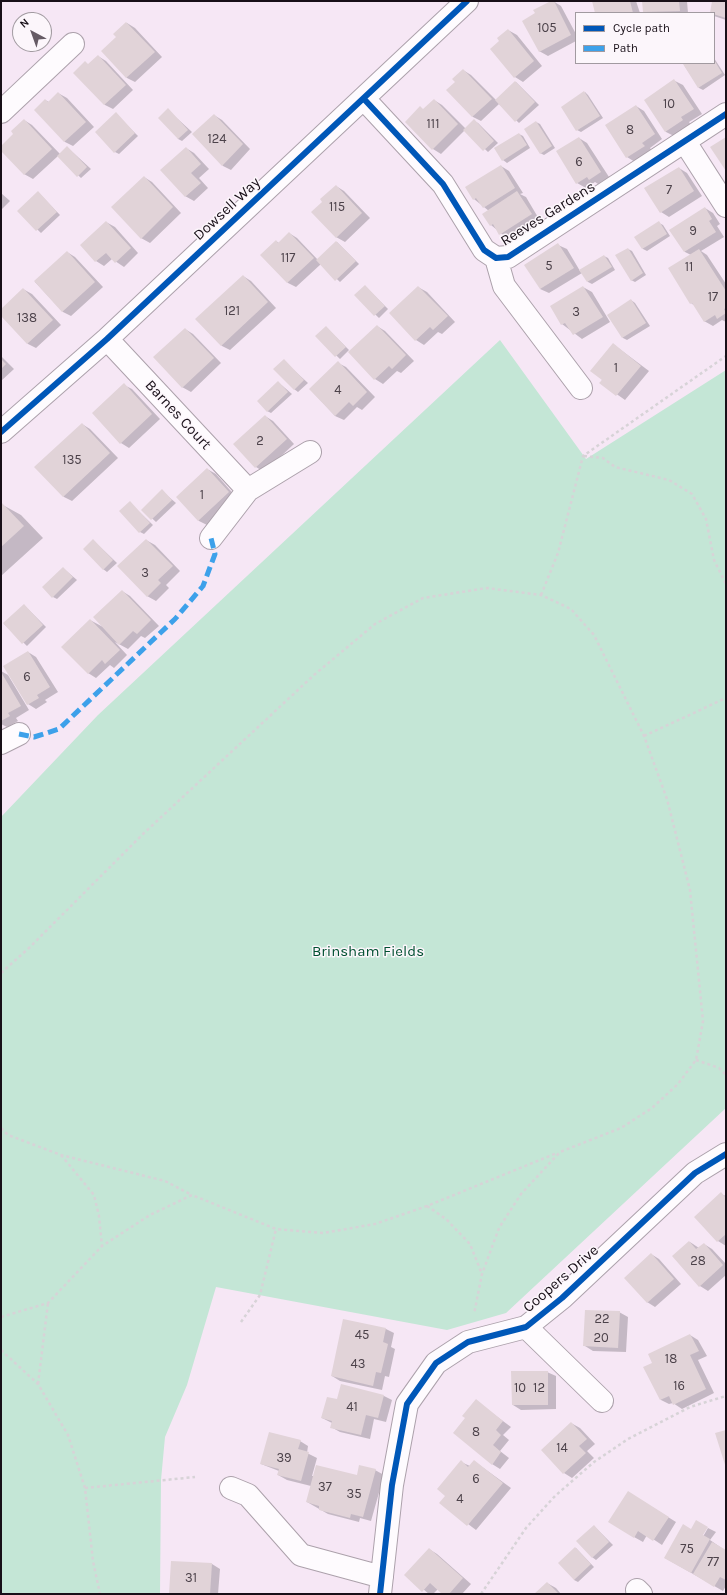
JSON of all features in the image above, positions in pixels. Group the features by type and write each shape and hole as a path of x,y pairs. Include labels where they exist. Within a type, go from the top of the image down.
{"street":[{"name":"Dowsell Way","path":"1,432 107,339 467,1"},
{"path":"1,112 73,44"},
{"name":"Reeves Gardens","path":"364,99 443,184 484,250 496,258 508,257 726,114"},
{"path":"685,142 726,206"},
{"path":"496,258 504,286 582,388"},
{"name":"Barnes Court","path":"107,339 248,490"},
{"path":"211,538 248,490 310,452"},
{"name":"Coopers Drive","path":"231,1488 248,1495 301,1555 381,1586 392,1485 407,1404 436,1363 468,1342 526,1327 562,1298 695,1173 726,1154"},
{"name":"Coopers Drive","path":"526,1327 602,1401"}],"path":[{"path":"542,595 558,553 583,456 726,356"},
{"path":"583,456 603,458 615,467 669,480 692,494 706,519 714,560 726,584"},
{"path":"1,973 29,948 143,834 314,675 375,624 423,598 487,588 542,595 571,609 594,635 644,736 667,799 690,890 703,1021 696,1060 678,1084 652,1108 621,1128 427,1206 375,1224 323,1233 276,1229 192,1195 165,1181 61,1154 8,1135 1,1128"},
{"path":"644,736 726,698"},
{"path":"696,1060 719,1068 726,1075"},
{"path":"468,1342 482,1274 499,1228 521,1194 560,1152"},
{"path":"61,1154 94,1195 99,1216 102,1246"},
{"path":"1,1317 48,1303 102,1246 150,1215 192,1195"},
{"path":"427,1206 446,1218 470,1244 482,1274"},
{"path":"241,1322 260,1295 276,1229"},
{"path":"38,1384 48,1303"},
{"path":"1,1350 38,1384 68,1435 85,1488 93,1561 100,1594"},
{"path":"481,1594 526,1528 555,1496 594,1462 628,1439 690,1407 726,1396"},
{"path":"85,1488 195,1477"}],"green space":[{"name":"Brinsham Fields","path":"500,340 586,459 726,370 726,1108 506,1313 447,1330 216,1287 187,1385 165,1437 161,1480 160,1594 1,1594 1,817 98,715"}],"building":[{"path":"554,1 571,35 539,52 522,21 535,13 533,10"},
{"path":"592,1 630,1 633,12 595,12"},
{"path":"642,1 679,1 680,11 643,12"},
{"path":"712,1 726,1 726,18 715,15 715,12 710,12"},
{"path":"126,22 155,52 126,78 101,51 116,37 113,34"},
{"path":"508,29 534,61 514,78 490,49 499,41 497,38"},
{"path":"98,55 126,85 104,105 73,73 85,61 88,64"},
{"path":"715,62 722,73 698,88 683,64 715,64"},
{"path":"463,69 492,99 472,117 446,90 455,82 452,79"},
{"path":"674,79 694,109 681,117 683,120 665,132 644,100"},
{"path":"515,81 535,102 515,122 495,100"},
{"path":"584,91 600,116 576,131 561,107"},
{"path":"58,92 86,122 64,142 34,110 45,99 48,102"},
{"path":"434,99 458,124 432,150 405,122 420,106 423,109"},
{"path":"636,105 655,134 642,143 645,146 626,158 605,125"},
{"path":"168,108 188,130 178,139 158,118"},
{"path":"116,112 135,133 114,153 95,132"},
{"path":"214,114 243,144 222,166 192,134"},
{"path":"24,119 52,149 24,175 1,151 1,146 13,134 11,131"},
{"path":"474,119 494,141 483,151 463,130"},
{"path":"536,121 552,146 540,154 524,129"},
{"path":"519,133 527,145 502,161 494,148"},
{"path":"579,137 601,172 589,180 587,177 576,184 556,151"},
{"path":"726,137 726,171 710,147"},
{"path":"67,146 87,167 77,177 57,156"},
{"path":"186,147 201,164 191,173 201,183 185,197 160,170"},
{"path":"501,165 515,188 483,208 476,198 473,200 465,187"},
{"path":"679,167 694,191 660,213 644,188"},
{"path":"144,176 173,207 141,239 111,207"},
{"path":"336,185 362,213 336,238 311,212 322,202 320,199"},
{"path":"38,191 57,212 36,231 17,211"},
{"path":"517,191 532,214 499,235 493,224 490,226 482,214"},
{"path":"705,207 712,219 709,221 716,232 684,252 669,230"},
{"path":"106,221 131,248 115,263 106,253 95,262 80,245"},
{"path":"659,221 667,234 642,249 634,237"},
{"path":"289,232 314,258 287,283 260,255 276,240 278,243"},
{"path":"336,241 356,261 335,281 316,260"},
{"path":"558,243 574,268 540,289 524,265"},
{"path":"628,248 643,273 631,281 615,255"},
{"path":"699,249 726,291 726,308 724,309 726,313 717,319 715,315 704,322 692,303 690,304 668,268"},
{"path":"67,251 95,282 62,312 34,281"},
{"path":"604,255 612,267 587,282 579,270"},
{"path":"243,275 268,302 221,346 195,319"},
{"path":"365,285 385,306 374,316 354,295"},
{"path":"418,286 448,316 433,330 430,327 415,341 389,313"},
{"path":"583,286 603,317 573,335 565,323 561,325 550,306"},
{"path":"23,288 53,320 27,344 1,316 1,309"},
{"path":"631,299 646,323 622,338 607,315"},
{"path":"377,325 406,355 392,369 389,366 374,380 348,352"},
{"path":"326,326 346,347 335,357 315,336"},
{"path":"185,328 214,358 182,388 153,357"},
{"path":"613,343 641,366 616,396 599,383 602,380 590,371"},
{"path":"1,359 6,364 1,369"},
{"path":"284,359 304,380 294,390 273,369"},
{"path":"338,361 367,392 353,406 349,402 335,416 309,389"},
{"path":"278,381 288,392 267,412 257,401"},
{"path":"124,383 152,414 120,444 92,413"},
{"path":"265,415 287,439 255,468 233,444"},
{"path":"82,423 110,453 63,497 34,467"},
{"path":"207,468 229,492 198,521 176,497"},
{"path":"162,489 172,500 151,520 141,510"},
{"path":"130,501 150,523 139,533 119,511"},
{"path":"1,502 24,526 1,547"},
{"path":"93,539 113,560 103,570 83,549"},
{"path":"146,539 173,566 158,580 161,583 147,597 117,566"},
{"path":"63,567 73,577 52,598 42,587"},
{"path":"122,590 151,620 137,634 133,631 119,645 93,617"},
{"path":"24,604 43,625 22,644 3,623"},
{"path":"90,619 120,650 105,664 102,660 88,674 61,647"},
{"path":"28,651 50,687 37,695 39,698 27,705 3,666"},
{"path":"1,672 21,706 8,713 10,716 1,721"},
{"path":"721,1192 726,1198 726,1234 717,1242 694,1217"},
{"path":"689,1241 696,1249 704,1243 723,1265 699,1287 672,1256"},
{"path":"651,1253 674,1279 647,1303 624,1278"},
{"path":"585,1310 620,1311 618,1348 583,1346"},
{"path":"343,1319 386,1328 383,1342 388,1344 381,1373 376,1372 373,1386 331,1376"},
{"path":"690,1334 699,1351 690,1355 706,1389 673,1405 669,1396 660,1400 643,1367 652,1363 648,1354"},
{"path":"511,1371 548,1371 548,1405 512,1405"},
{"path":"341,1384 384,1395 378,1418 366,1415 361,1435 330,1428 332,1421 321,1418 327,1397 337,1399"},
{"path":"476,1399 503,1421 496,1430 501,1435 493,1445 501,1452 492,1465 453,1433 465,1418 462,1416"},
{"path":"571,1422 587,1439 579,1446 586,1453 563,1474 541,1450"},
{"path":"726,1430 726,1468 715,1433"},
{"path":"269,1432 301,1440 298,1449 309,1452 301,1481 277,1475 279,1469 260,1464"},
{"path":"461,1460 468,1467 474,1460 503,1483 467,1526 439,1503 445,1496 437,1489"},
{"path":"316,1465 357,1475 359,1465 376,1469 363,1517 351,1514 350,1518 319,1510 319,1506 306,1502"},
{"path":"628,1491 669,1517 653,1541 638,1531 634,1538 608,1522"},
{"path":"696,1520 708,1527 703,1535 710,1539 691,1573 664,1558 683,1524 691,1529"},
{"path":"594,1525 609,1542 592,1558 576,1541"},
{"path":"712,1542 726,1550 726,1580 720,1577 714,1587 693,1574"},
{"path":"575,1547 591,1564 574,1580 558,1563"},
{"path":"429,1548 463,1578 449,1594 442,1594 430,1583 422,1592 404,1575"},
{"path":"171,1561 212,1563 210,1594 169,1594"},
{"path":"547,1582 559,1594 534,1594"}],"marked path":[{"path":"19,734 34,737 59,729 175,619 203,586 215,554 211,538"}],"cycle path":[{"path":"1,432 107,339 467,1"},
{"path":"364,99 443,184 484,250 496,258 508,257 726,114"},
{"path":"380,1594 392,1485 407,1404 436,1363 468,1342 526,1327 562,1298 695,1173 726,1154"}]}
